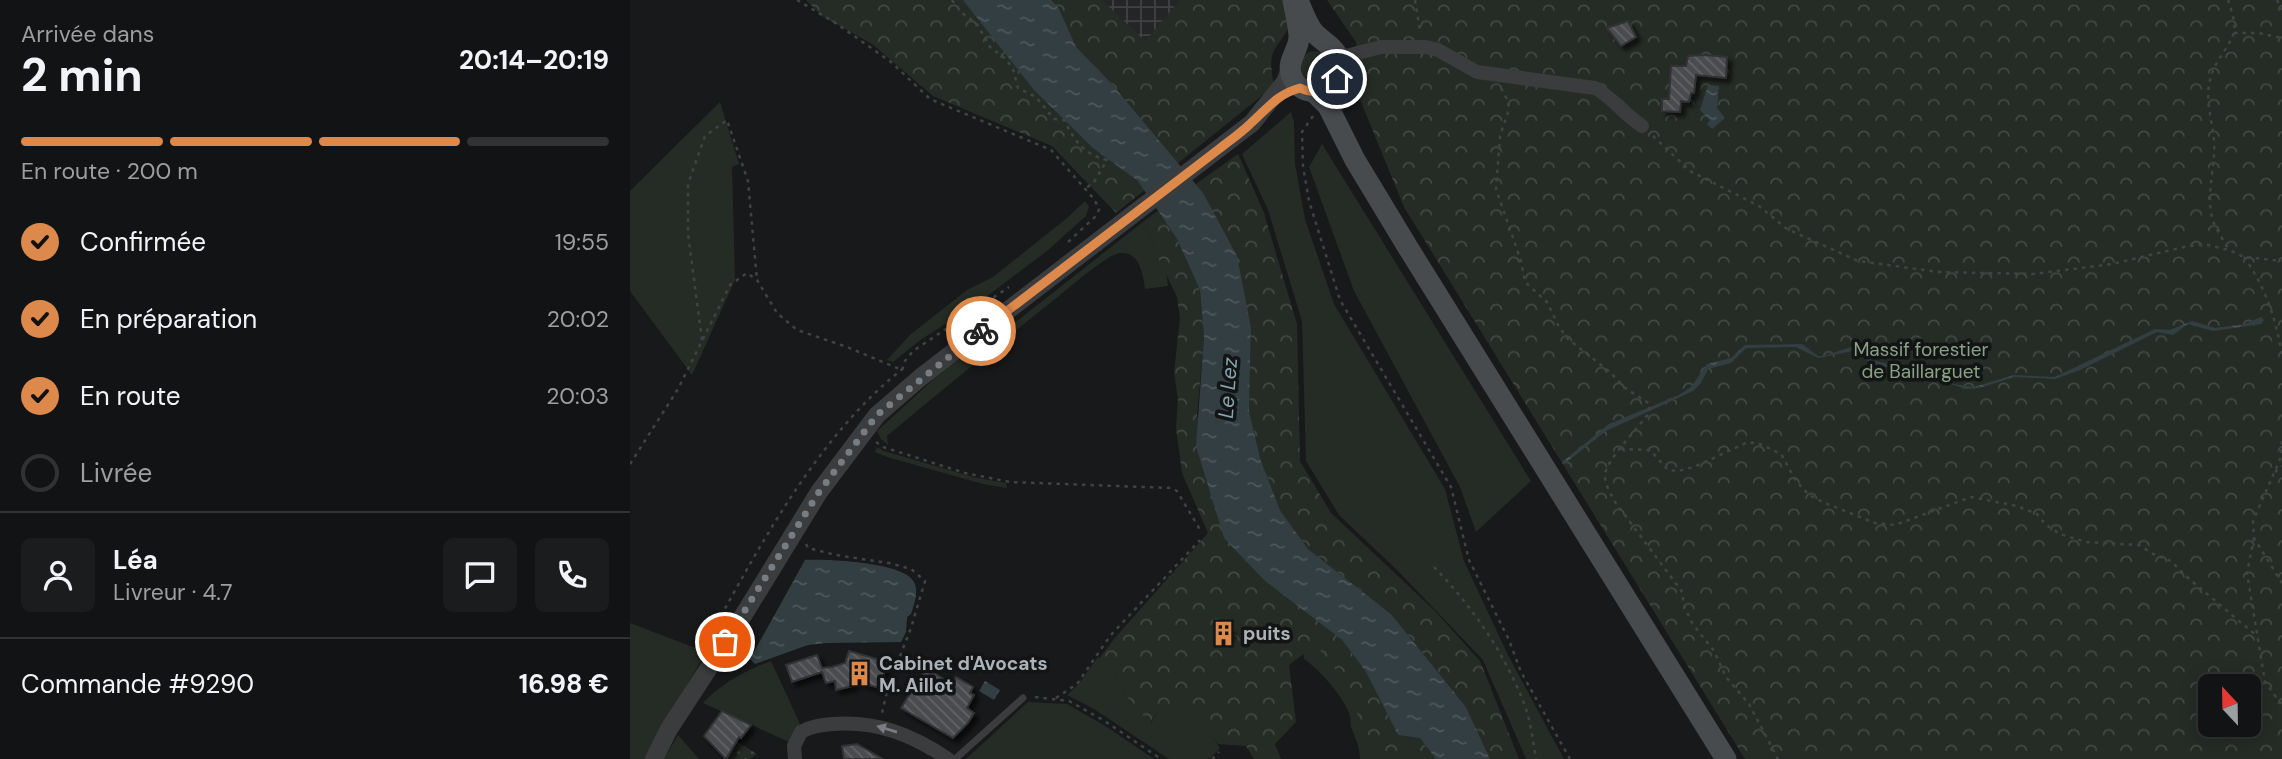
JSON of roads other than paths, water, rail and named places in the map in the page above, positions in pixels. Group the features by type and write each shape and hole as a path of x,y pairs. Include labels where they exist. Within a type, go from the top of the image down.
{"main road":[{"path":"1296,0 1310,27 1334,52 1340,72 1328,89 1311,96"},
{"path":"1296,0 1299,38 1292,60 1292,77 1311,96 1328,106 1354,160 1726,759"},
{"path":"1337,79 1339,100 1366,168 1392,222"}],"street":[{"path":"1334,52 1381,47 1426,47 1438,50 1466,68 1595,88 1607,95 1642,126"},
{"path":"654,759 668,729 746,611 812,503 877,415 921,377 1252,123 1286,82 1292,60"},
{"path":"1271,102 1286,93 1311,96"},
{"path":"794,758 797,739 807,729 851,723 897,731 948,759"}],"lane":[{"path":"955,759 1023,698"}],"water":[{"name":"Le Lez","path":"963,0 1051,0 1058,7 1076,47 1110,82 1203,193 1237,256 1251,328 1249,411 1261,461 1280,510 1308,549 1391,614 1466,707 1490,759 1436,759 1420,738 1398,735 1366,672 1342,640 1265,581 1224,538 1196,446 1204,337 1200,290 1177,239 1138,181 1093,148 1034,90"},
{"path":"1708,85 1719,86 1717,108 1725,118 1712,129 1707,124 1710,120 1700,110"},
{"path":"2261,317 2264,320 2261,324 2213,331 2188,324 2173,335 2157,332 2080,370 2055,379 2015,377 1979,388 1966,389 1911,371 1874,365 1853,351 1818,358 1796,347 1746,348 1731,363 1708,369 1701,383 1693,391 1606,431 1564,464 1562,462 1609,424 1679,395 1691,387 1707,364 1731,358 1745,345 1802,344 1818,356 1854,346 1872,360 1916,370 1954,384 1974,387 2014,375 2055,377 2155,329 2170,330 2192,321 2215,328 2245,324"},
{"path":"805,560 864,563 907,575 914,582 916,594 901,642 808,645 755,664 750,659"},
{"path":"985,681 1000,690 994,700 979,691"}],"place":[{"name":"puits","path":"1223,633"},
{"name":"Cabinet d'Avocats M. Aillot","path":"859,674"}],"park label":[{"name":"Massif forestier de Baillarguet","path":"1921,360"}]}
